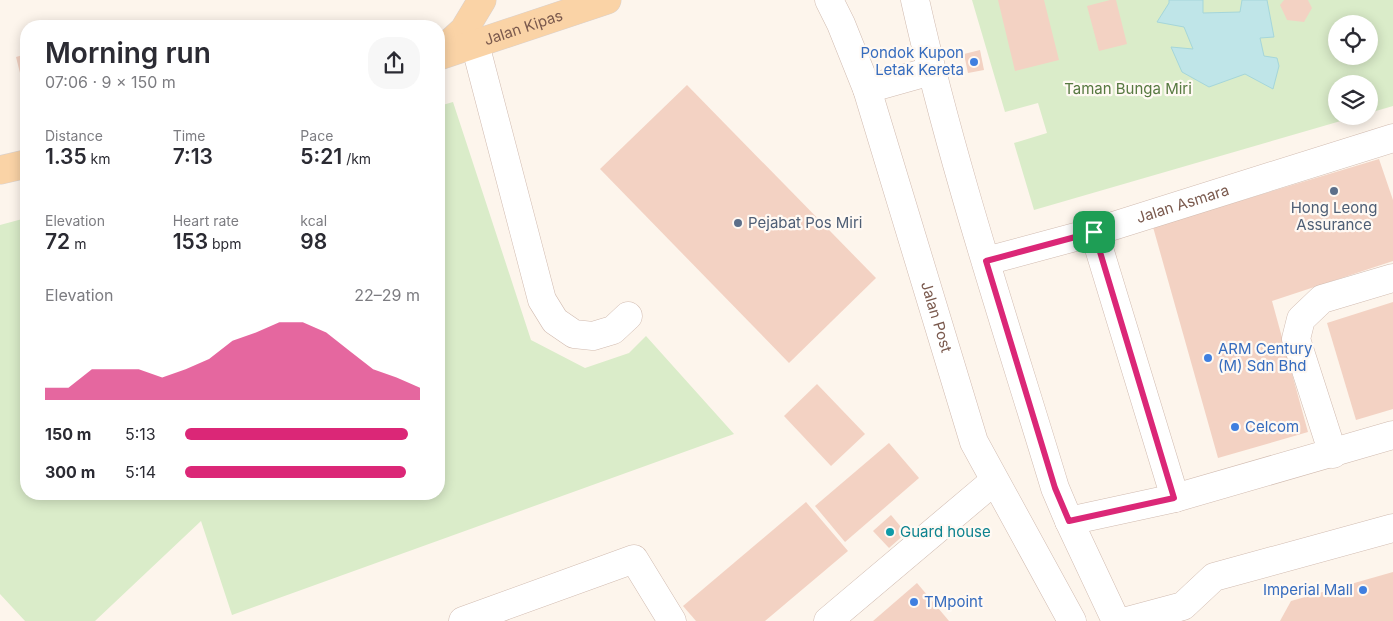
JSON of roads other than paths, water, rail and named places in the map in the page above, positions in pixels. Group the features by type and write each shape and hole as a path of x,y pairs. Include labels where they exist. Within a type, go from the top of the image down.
{"main road":[{"path":"445,48 464,30 482,0"},
{"name":"Jalan Kipas","path":"445,52 607,0"},
{"path":"0,170 20,165"}],"street":[{"name":"Jalan Post","path":"829,0 841,24 867,89 974,442 1072,621"},
{"path":"915,0 931,71 1055,488 1116,621"},
{"path":"475,44 542,300 555,321 574,334 593,336 614,330 628,316"},
{"path":"867,89 931,71"},
{"name":"Jalan Asmara","path":"986,261 1094,232 1393,139"},
{"path":"1094,232 1174,498"},
{"path":"1333,454 1296,338 1301,319 1322,299 1393,278"},
{"path":"1069,521 1174,498 1333,454 1393,435"},
{"path":"828,621 994,481"},
{"path":"1127,621 1186,613 1214,577 1393,528"},
{"path":"463,621 634,559 672,621"}],"water":[{"path":"1169,0 1203,0 1203,13 1240,12 1242,0 1267,0 1274,37 1260,38 1264,56 1277,58 1279,66 1273,89 1245,74 1209,87 1182,72 1171,47 1193,49 1184,27 1157,22"}],"place":[{"name":"Pondok Kupon Letak Kereta","path":"974,62"},
{"name":"Hong Leong Assurance","path":"1334,191"},
{"name":"Pejabat Pos Miri","path":"738,223"},
{"name":"ARM Century (M) Sdn Bhd","path":"1208,358"},
{"name":"Celcom","path":"1235,427"},
{"name":"Guard house","path":"890,532"},
{"name":"Imperial Mall","path":"1363,590"},
{"name":"TMpoint","path":"914,602"}],"park label":[{"name":"Taman Bunga Miri","path":"1128,89"}]}
